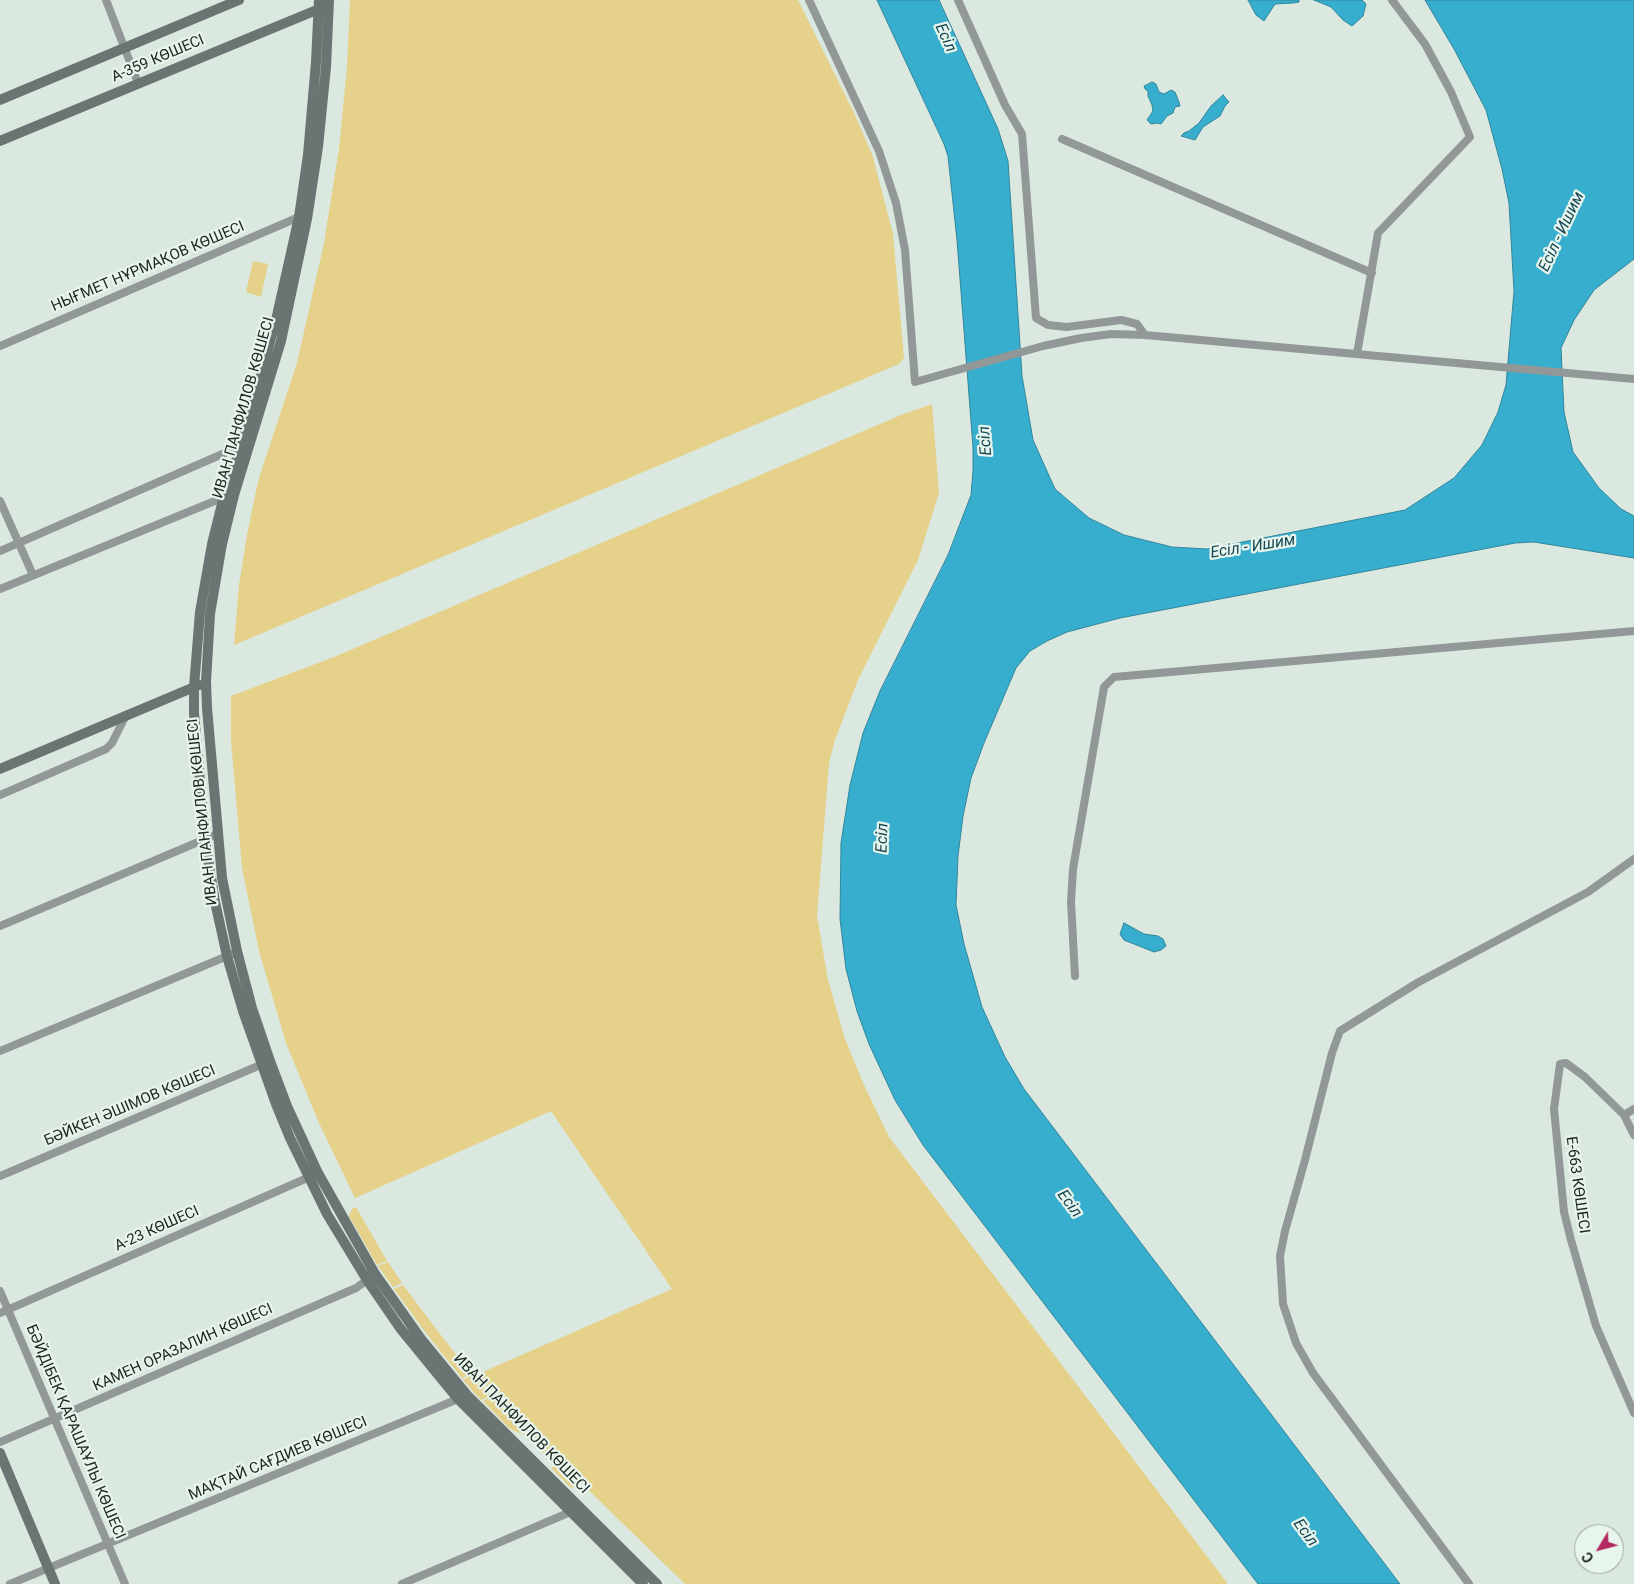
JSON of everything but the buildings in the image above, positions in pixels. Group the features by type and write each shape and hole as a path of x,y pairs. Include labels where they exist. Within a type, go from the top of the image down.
{"street":[{"path":"106,0 138,83"},
{"path":"0,100 239,0"},
{"path":"809,0 879,152 896,203 905,250 915,382 1043,346 1112,334 1145,335 1634,379"},
{"path":"958,0 1005,105 1022,134 1036,318 1048,325 1067,327 1121,320 1137,324 1145,335"},
{"path":"1357,354 1378,233 1470,136 1451,92 1425,44 1392,0"},
{"name":"А-359 КӨШЕСІ","path":"0,141 324,5"},
{"name":"ИВАН ПАНФИЛОВ КӨШЕСІ","path":"324,5 326,67 318,147 281,341 212,544 200,612 194,687 194,713 204,840 215,902 252,1008 265,1063 287,1106 313,1175 400,1328 458,1399 505,1448 576,1509 657,1584"},
{"path":"1062,139 1372,273"},
{"name":"НЫҒМЕТ НҰРМАҚОВ КӨШЕСІ","path":"0,346 303,218"},
{"path":"0,551 245,445"},
{"path":"0,589 229,496"},
{"name":"ИВАН ПАНФИЛОВ КӨШЕСІ","path":"229,496 210,614 206,682 217,834 232,954"},
{"path":"0,501 33,575"},
{"path":"1075,976 1071,902 1073,869 1104,686 1114,677 1634,631"},
{"path":"0,769 206,682"},
{"path":"0,795 106,749 116,736 126,715"},
{"path":"0,926 217,834"},
{"path":"1469,1584 1313,1373 1296,1343 1283,1304 1280,1256 1285,1231 1332,1053 1340,1030 1417,983 1588,892 1634,859"},
{"path":"0,1051 232,954"},
{"name":"БӘЙКЕН ӘШІМОВ КӨШЕСІ","path":"0,1176 265,1063"},
{"name":"Е-663 КӨШЕСІ","path":"1634,1135 1624,1115 1586,1077 1566,1063 1560,1064 1554,1109 1564,1212 1596,1326 1634,1412"},
{"path":"1624,1115 1634,1109"},
{"name":"А-23 КӨШЕСІ","path":"0,1313 313,1175"},
{"name":"ИВАН ПАНФИЛОВ КӨШЕСІ","path":"371,1277 468,1395 576,1509 643,1584"},
{"name":"КАМЕН ОРАЗАЛИН КӨШЕСІ","path":"0,1442 356,1288 371,1277"},
{"name":"БӘЙДІБЕК ҚАРАШАҰЛЫ КӨШЕСІ","path":"0,1291 125,1584"},
{"name":"МАҚТАЙ САҒДИЕВ КӨШЕСІ","path":"10,1584 458,1399"},
{"path":"0,1453 56,1584"},
{"path":"402,1584 576,1509"}],"shaded area":[{"path":"350,0 798,0 855,115 873,157 893,234 904,358 899,364 234,645 239,585 259,478 297,363 324,243 339,149 347,67"},
{"path":"253,261 268,264 261,297 246,292"},
{"path":"932,404 939,493 918,560 858,680 835,740 829,763 817,916 828,980 845,1039 864,1085 889,1137 1228,1584 685,1584 541,1444 476,1375 672,1289 551,1111 355,1198 319,1123 286,1043 259,951 242,868 231,741 231,696 334,657 901,415"},
{"path":"356,1207 387,1261 377,1265 349,1216 352,1209"},
{"path":"388,1262 402,1283 393,1287 378,1266"},
{"path":"403,1285 471,1374 462,1378 426,1333 394,1289"},
{"path":"472,1375 491,1395 481,1400 463,1380"},
{"path":"492,1396 528,1434 581,1483 571,1488 551,1468 555,1466 553,1462 522,1433 509,1428 483,1401"}],"water":[{"path":"877,0 939,0 998,129 1008,161 1022,376 1033,440 1055,489 1089,518 1124,535 1172,547 1207,549 1405,510 1454,478 1482,445 1498,412 1506,385 1514,291 1509,203 1486,110 1454,49 1425,0 1634,0 1634,259 1594,290 1574,320 1561,348 1564,412 1573,452 1599,488 1621,509 1634,516 1634,558 1534,542 1515,543 1120,618 1067,632 1030,651 1016,668 971,778 963,816 958,856 956,905 964,944 982,1007 1005,1057 1024,1089 1400,1584 1258,1584 923,1145 895,1100 869,1044 857,1011 846,969 840,919 841,843 850,785 863,733 880,691 948,555 971,495 973,471 973,447 957,240 948,156"},
{"path":"1248,0 1299,0 1299,2 1275,4 1264,21 1256,15"},
{"path":"1314,0 1362,0 1366,4 1363,16 1352,26 1343,20 1331,7"},
{"path":"1152,82 1156,84 1159,92 1164,94 1171,90 1175,92 1180,106 1175,107 1173,113 1167,116 1161,124 1151,124 1147,120 1153,111 1148,91 1144,86"},
{"path":"1223,95 1229,102 1220,116 1203,127 1195,140 1181,136 1199,123 1211,106"},
{"path":"1124,923 1144,934 1158,936 1163,939 1166,946 1154,952 1124,940 1120,934"}],"water label":[{"name":"Есіл","path":"945,38"},
{"name":"Есіл - Ишим","path":"1562,232"},
{"name":"Есіл","path":"986,441"},
{"name":"Есіл - Ишим","path":"1253,547"},
{"name":"Есіл","path":"883,838"},
{"name":"Есіл","path":"1069,1204"},
{"name":"Есіл","path":"1305,1533"}]}
